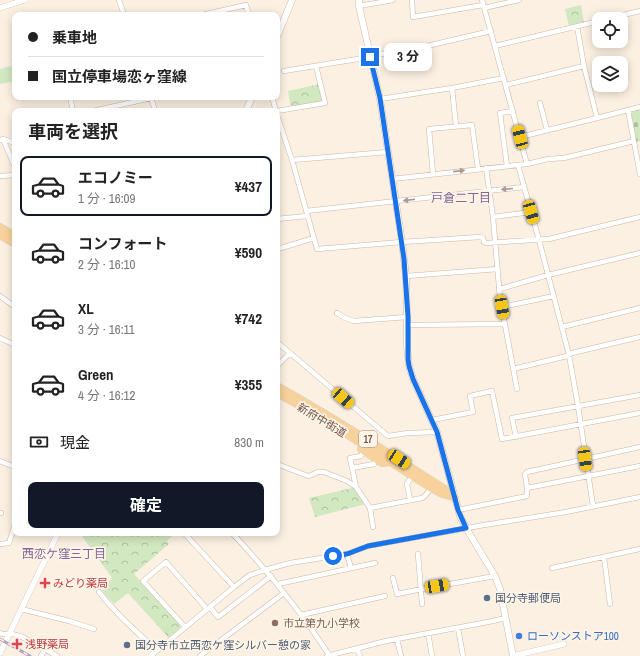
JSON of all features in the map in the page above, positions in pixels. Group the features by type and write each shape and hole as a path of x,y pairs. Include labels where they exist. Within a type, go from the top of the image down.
{"main road":[{"path":"280,30 292,0"},
{"path":"359,3 380,98 402,242 406,276 408,317 407,352 409,366 413,379 437,432 458,510 466,528 495,576 502,594 513,656"},
{"path":"0,227 12,234"},
{"path":"0,235 12,242"},
{"name":"新府中街道","path":"280,388 363,436 445,489 455,498"},
{"name":"新府中街道","path":"280,395 391,462 430,488 455,498"},
{"path":"350,437 353,444 377,460 382,463 391,462"}],"street":[{"path":"0,8 25,0"},
{"path":"119,0 123,12"},
{"path":"359,3 393,0"},
{"path":"412,0 413,17 483,4 519,0"},
{"path":"483,4 527,164"},
{"path":"215,12 246,5 248,12"},
{"path":"628,14 640,11"},
{"path":"495,46 592,23"},
{"path":"577,26 584,66 597,118"},
{"path":"284,71 427,46 491,31"},
{"path":"280,110 325,103 316,66"},
{"path":"506,85 584,66"},
{"path":"380,98 452,88 504,78"},
{"path":"452,88 456,126"},
{"path":"106,108 142,100"},
{"path":"540,103 543,108 546,130"},
{"path":"520,137 640,107"},
{"path":"628,110 634,141 639,156 640,174"},
{"path":"506,166 500,113 513,111"},
{"path":"433,174 429,129 456,126 472,125 478,169"},
{"path":"280,133 292,160 317,249 480,237 485,243 539,240 559,237 640,217"},
{"path":"2,140 12,142"},
{"path":"2,140 12,161"},
{"path":"392,179 527,164 548,159 564,158 634,141"},
{"path":"292,160 388,152"},
{"path":"518,165 569,355 593,506"},
{"path":"486,168 496,242 502,307 517,389"},
{"path":"0,176 12,175"},
{"path":"280,218 395,201 524,187"},
{"path":"493,217 531,212"},
{"path":"280,248 314,238"},
{"path":"500,289 548,275 640,253"},
{"path":"406,276 498,269"},
{"path":"0,296 12,305"},
{"path":"502,307 554,296"},
{"path":"562,327 640,308"},
{"path":"337,313 354,321 408,317"},
{"path":"407,325 505,324"},
{"path":"513,369 640,337"},
{"path":"0,338 12,344"},
{"path":"280,345 388,436 408,433 437,432"},
{"path":"280,363 290,353"},
{"path":"432,420 473,412 470,396 492,391 502,439 640,413"},
{"path":"516,437 512,418 640,395"},
{"path":"458,510 527,496 525,474 527,472 640,447"},
{"path":"364,451 361,456 350,458 356,487 370,508 373,527"},
{"path":"352,468 374,464 377,460"},
{"path":"0,461 12,466"},
{"path":"280,465 308,476 312,475 316,471 324,472 347,481 356,487"},
{"path":"527,488 640,466"},
{"path":"410,500 407,484 412,476"},
{"path":"370,508 425,496 430,488"},
{"path":"99,592 154,653 250,575 265,570 290,563 347,554 368,546 566,512 640,497"},
{"path":"0,544 9,543 12,534"},
{"path":"0,653 57,536"},
{"path":"187,536 234,587"},
{"path":"235,536 278,584 301,614 329,656 397,639 506,618"},
{"path":"552,568 640,549"},
{"path":"347,554 351,568"},
{"path":"418,554 422,604"},
{"path":"604,557 610,604"},
{"path":"185,627 144,582 166,562 218,617 271,576"},
{"path":"278,584 376,563"},
{"path":"393,578 397,594 495,576"},
{"path":"200,656 284,593"},
{"path":"301,614 385,596"},
{"path":"21,609 94,628"},
{"path":"458,628 463,656"},
{"path":"0,633 16,635 57,656"},
{"path":"428,634 432,656"},
{"path":"397,639 401,656"},
{"path":"513,656 564,644"},
{"path":"41,656 45,649"},
{"path":"357,649 360,656"}],"green space":[{"path":"581,5 584,22 569,26 565,9"},
{"path":"12,66 12,82 0,84 0,69"},
{"path":"320,84 324,102 291,108 288,91"},
{"path":"640,108 640,141 636,142 631,112"},
{"path":"356,487 366,504 315,517 309,498"},
{"path":"82,536 172,536 167,541 169,544 134,574 181,625 180,628 169,638 128,593 114,604 102,591 112,578"}],"railway":[{"path":"0,639 30,656"}],"place":[{"name":"みどり薬局","path":"45,583"},
{"name":"国分寺郵便局","path":"487,598"},
{"name":"市立第九小学校","path":"275,623"},
{"name":"ローソンストア100","path":"519,636"},
{"name":"浅野薬局","path":"17,644"},
{"name":"国分寺市立西恋ケ窪シルバー憩の家","path":"127,645"}],"district":[{"name":"戸倉二丁目","path":"461,198"},
{"name":"西恋ケ窪三丁目","path":"64,554"}],"route":[{"path":"333,556 347,554 368,546 466,528 458,510 437,432 413,379 409,366 407,346 408,317 404,259 380,98 370,57"}]}
